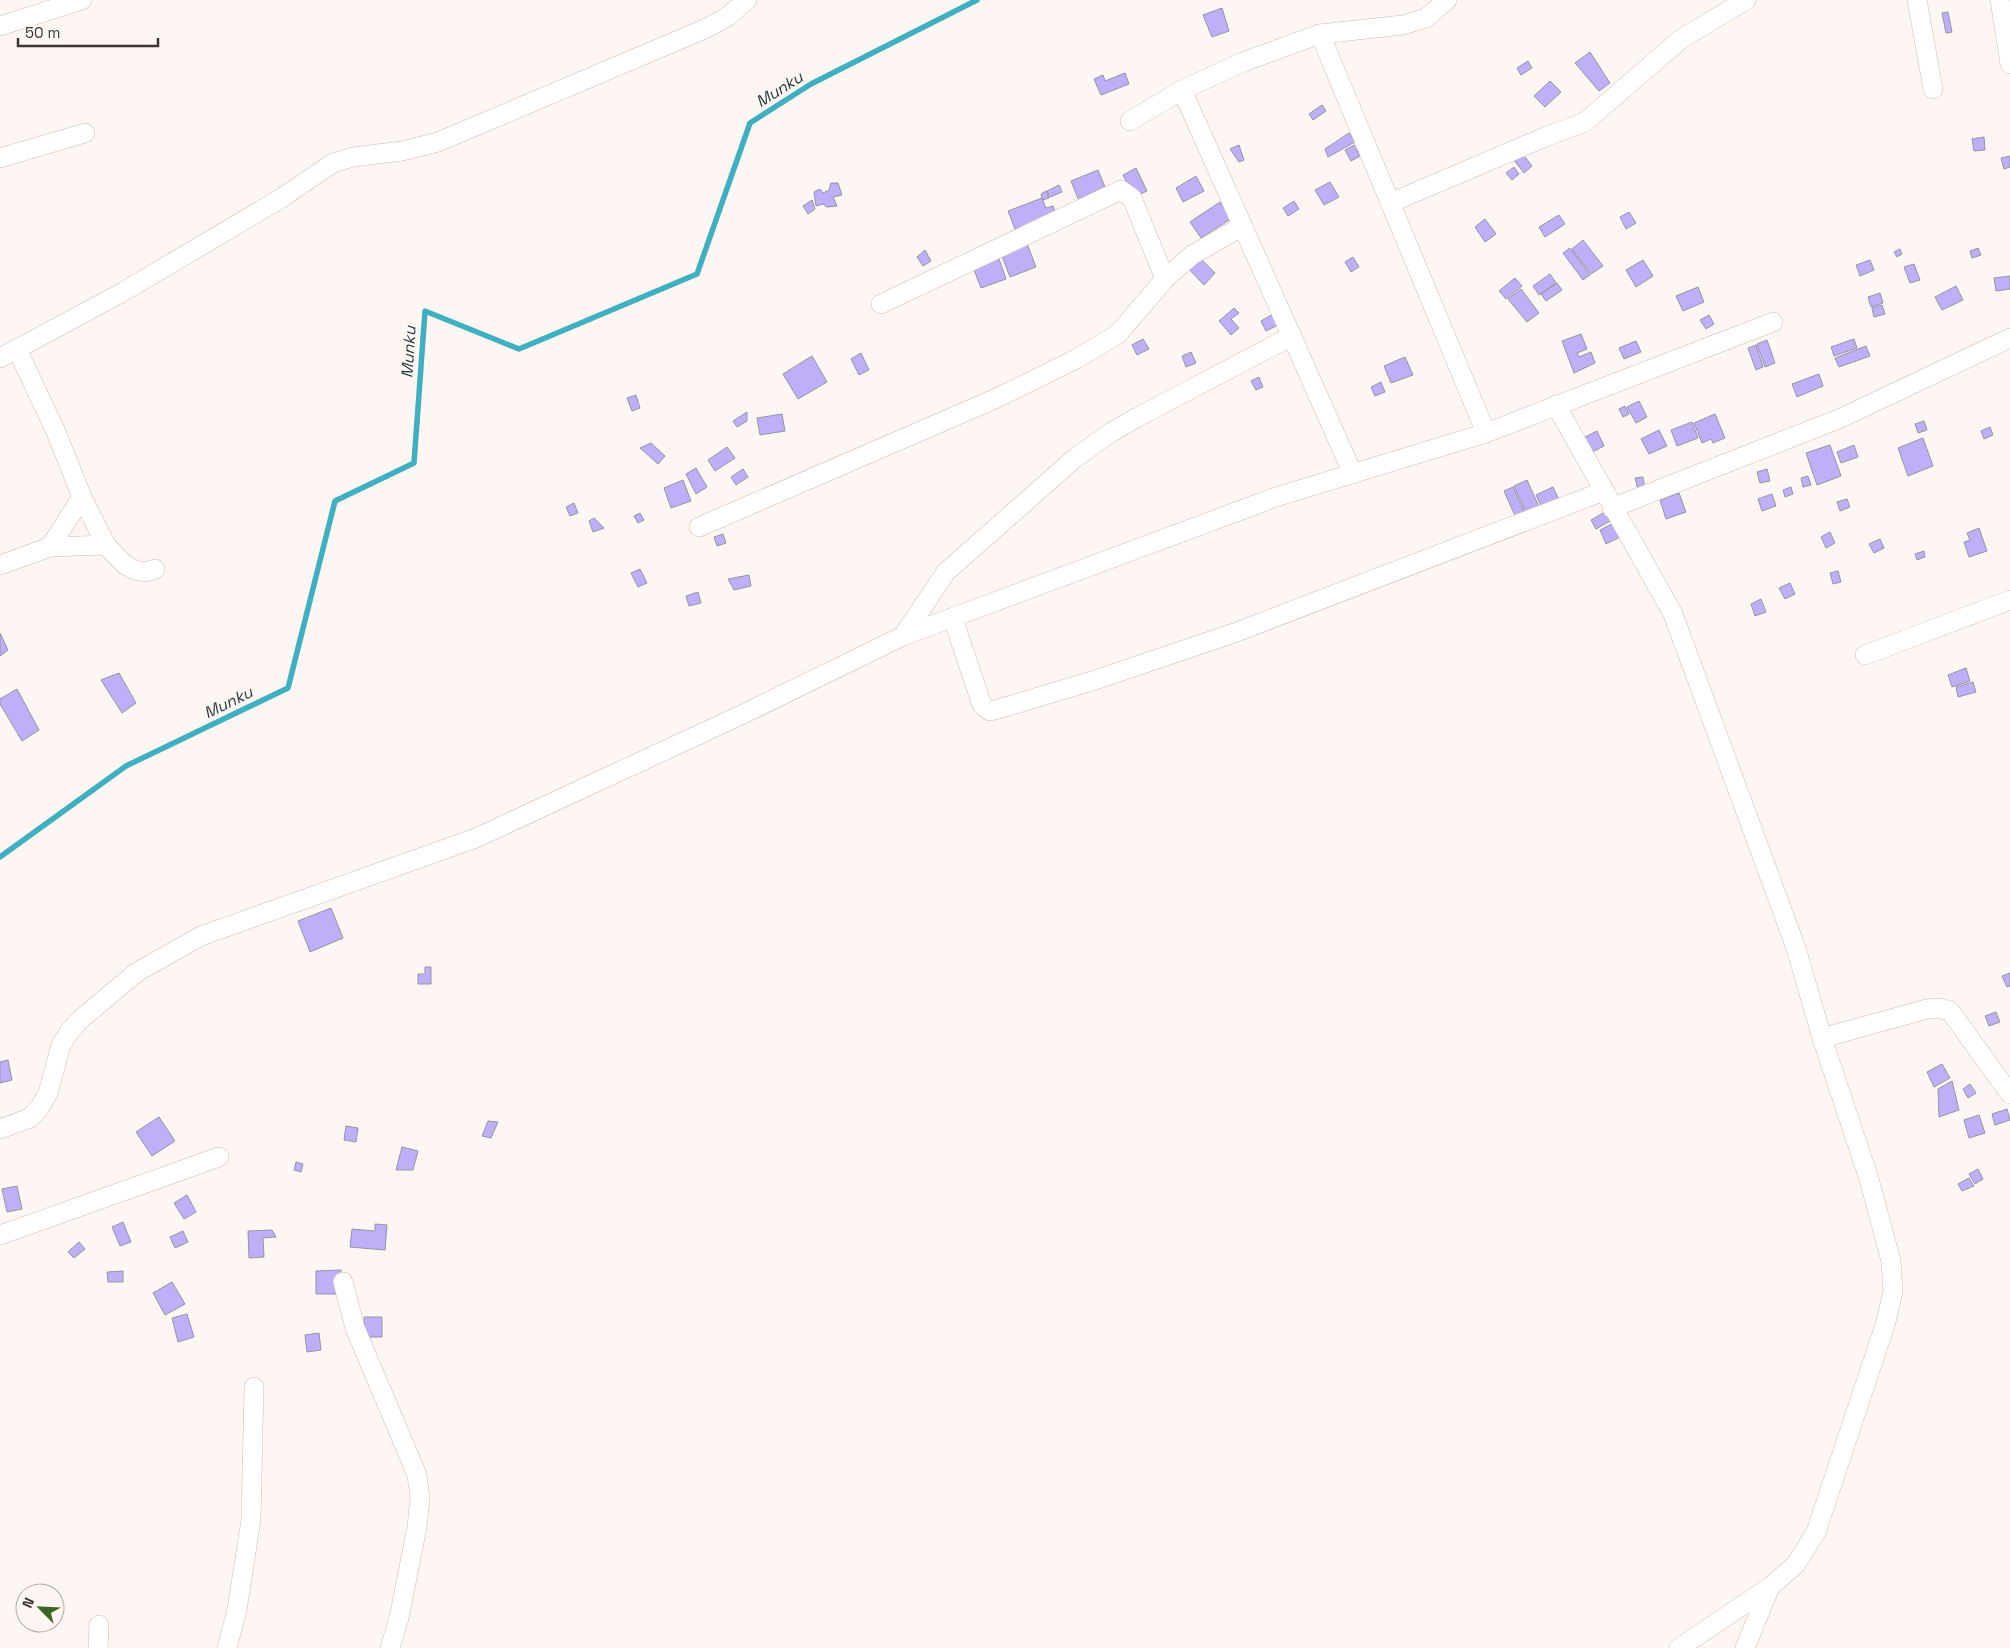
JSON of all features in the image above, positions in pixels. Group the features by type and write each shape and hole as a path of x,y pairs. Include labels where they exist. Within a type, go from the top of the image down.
{"street":[{"path":"0,26 82,0"},
{"path":"0,358 129,288 280,198 333,164 353,157 402,151 438,142 707,28 727,17 747,0"},
{"path":"1130,121 1182,90 1243,62 1320,34 1403,25 1426,18 1447,0"},
{"path":"1390,204 1545,137 1585,122 1681,40 1746,0"},
{"path":"1916,0 1933,90"},
{"path":"2000,0 2010,64"},
{"path":"1320,34 1486,433"},
{"path":"1182,90 1353,474"},
{"path":"0,158 84,133"},
{"path":"881,304 1121,190 1132,198 1166,280"},
{"path":"699,527 997,398 1076,359 1118,334 1166,280 1192,255 1243,226"},
{"path":"0,1129 30,1118 40,1107 48,1093 61,1045 81,1019 137,972 201,936 476,838 741,715 903,636 953,619 1276,497 1486,433 1773,322"},
{"path":"903,636 946,572 1074,459 1110,433 1136,418 1292,336"},
{"path":"953,619 982,705 990,711 996,710 1092,681 1234,633 1841,418 2010,338"},
{"path":"17,349 56,432 82,497 106,545 125,565 135,570 146,572 155,569"},
{"path":"1556,405 1673,614 1796,948 1822,1038 1869,1179 1891,1261 1893,1291 1886,1322 1816,1532 1796,1564 1770,1587 1679,1648"},
{"path":"50,547 82,497"},
{"path":"0,565 50,547 106,545"},
{"path":"1865,655 2010,600"},
{"path":"1822,1038 1927,1009 1939,1008 1950,1011 2010,1094"},
{"path":"0,1235 219,1157"},
{"path":"343,1282 355,1328 417,1476 420,1498 417,1527 400,1618 390,1648"},
{"path":"227,1648 237,1610 251,1520 254,1387"},
{"path":"1745,1648 1770,1587"},
{"path":"98,1648 99,1625"}],"building":[{"path":"1222,8 1229,31 1212,37 1203,15"},
{"path":"1948,12 1952,32 1946,33 1942,13"},
{"path":"1590,52 1610,83 1599,91 1575,63"},
{"path":"1528,61 1532,68 1521,75 1517,68"},
{"path":"1125,73 1129,84 1101,95 1094,79 1103,75 1105,81"},
{"path":"1550,81 1561,92 1545,107 1534,96"},
{"path":"1322,105 1326,111 1313,120 1309,114"},
{"path":"1349,133 1355,142 1328,157 1325,149"},
{"path":"1984,137 1985,150 1974,151 1972,139"},
{"path":"1239,145 1244,160 1239,162 1230,149"},
{"path":"1354,145 1360,156 1351,161 1345,150"},
{"path":"1522,153 1532,166 1524,173 1514,160"},
{"path":"2010,156 2010,167 2004,169 2001,158"},
{"path":"1514,167 1519,174 1512,180 1506,173"},
{"path":"1136,168 1147,191 1134,197 1123,175"},
{"path":"1098,170 1107,192 1080,203 1071,181"},
{"path":"1196,176 1204,191 1183,202 1176,188"},
{"path":"1330,182 1339,197 1324,205 1315,190"},
{"path":"831,183 838,183 842,195 833,197 837,206 827,207 823,204 816,206 814,192 820,189 823,193 829,190"},
{"path":"1059,185 1062,192 1050,197 1047,191"},
{"path":"1046,191 1049,198 1043,200 1041,194"},
{"path":"1042,198 1046,208 1053,206 1056,215 1015,229 1008,211"},
{"path":"812,200 815,209 808,214 803,206"},
{"path":"1294,201 1299,209 1288,216 1283,208"},
{"path":"1220,202 1231,219 1201,238 1190,222"},
{"path":"1629,212 1636,223 1626,229 1620,217"},
{"path":"1559,215 1565,224 1545,237 1539,227"},
{"path":"1485,219 1496,234 1485,242 1475,227"},
{"path":"1583,240 1603,266 1591,274 1572,249"},
{"path":"1026,241 1036,267 1010,277 1000,251"},
{"path":"1570,248 1590,275 1583,280 1563,253"},
{"path":"1978,248 1981,255 1972,258 1970,251"},
{"path":"1900,249 1902,254 1897,257 1894,252"},
{"path":"925,250 931,261 923,266 917,257"},
{"path":"997,253 1006,279 981,288 971,262"},
{"path":"1198,256 1215,273 1204,285 1187,267"},
{"path":"1353,257 1359,267 1351,272 1345,262"},
{"path":"1643,260 1653,276 1636,287 1626,270"},
{"path":"1870,260 1874,270 1860,276 1856,265"},
{"path":"1914,264 1920,280 1910,283 1904,267"},
{"path":"1550,274 1556,283 1539,295 1533,286"},
{"path":"2010,276 2010,289 1996,291 1994,278"},
{"path":"1515,278 1522,286 1506,299 1499,291"},
{"path":"1557,283 1562,290 1546,301 1541,294"},
{"path":"1956,286 1963,300 1942,310 1935,297"},
{"path":"1698,287 1704,302 1683,311 1676,296"},
{"path":"1521,289 1539,313 1527,322 1508,299"},
{"path":"1880,293 1883,303 1871,307 1868,297"},
{"path":"1882,305 1885,314 1874,317 1872,308"},
{"path":"1234,308 1239,313 1231,319 1239,328 1231,335 1219,321"},
{"path":"1273,314 1278,325 1266,331 1261,321"},
{"path":"1709,315 1714,324 1706,329 1700,320"},
{"path":"1581,334 1587,349 1577,353 1579,357 1591,352 1595,363 1574,373 1562,341"},
{"path":"1143,339 1149,349 1137,355 1132,345"},
{"path":"1854,339 1857,348 1834,356 1831,347"},
{"path":"1767,340 1775,363 1765,367 1757,344"},
{"path":"1636,341 1641,352 1624,359 1619,348"},
{"path":"1756,345 1763,367 1756,370 1748,348"},
{"path":"1866,346 1870,356 1839,367 1835,358"},
{"path":"1191,352 1196,363 1186,367 1182,356"},
{"path":"861,353 869,370 859,375 851,359"},
{"path":"812,356 827,382 798,399 783,374"},
{"path":"1405,357 1413,375 1391,383 1384,366"},
{"path":"1819,374 1823,386 1797,397 1792,384"},
{"path":"1259,377 1263,387 1256,390 1251,381"},
{"path":"1381,382 1385,392 1375,396 1371,387"},
{"path":"636,395 640,408 632,411 627,398"},
{"path":"1639,401 1647,417 1636,423 1627,407"},
{"path":"1625,406 1629,414 1623,417 1619,409"},
{"path":"747,412 747,421 737,427 733,421"},
{"path":"782,414 785,431 760,435 757,418"},
{"path":"1715,414 1725,438 1713,443 1711,439 1702,443 1694,423"},
{"path":"1924,421 1927,430 1918,433 1915,424"},
{"path":"1692,422 1698,438 1677,446 1671,430"},
{"path":"1990,427 1993,435 1984,439 1981,431"},
{"path":"1659,430 1667,446 1649,454 1641,439"},
{"path":"1597,431 1604,446 1586,455 1579,440"},
{"path":"1923,438 1933,466 1908,476 1898,448"},
{"path":"651,443 665,456 658,464 640,448"},
{"path":"1830,445 1841,476 1817,485 1806,453"},
{"path":"1854,445 1858,457 1841,463 1837,452"},
{"path":"727,447 735,458 715,471 708,460"},
{"path":"696,468 707,487 696,494 686,474"},
{"path":"743,469 748,477 736,485 731,477"},
{"path":"1767,469 1770,481 1760,483 1757,472"},
{"path":"1808,476 1811,485 1803,487 1801,478"},
{"path":"1643,477 1645,489 1638,490 1635,478"},
{"path":"683,480 691,501 671,508 664,488"},
{"path":"1527,480 1541,511 1528,517 1514,486"},
{"path":"1513,487 1526,516 1517,520 1504,491"},
{"path":"1553,487 1561,504 1544,512 1536,495"},
{"path":"1791,487 1793,494 1785,497 1783,490"},
{"path":"1679,493 1686,512 1666,519 1660,500"},
{"path":"1772,494 1776,506 1762,511 1758,499"},
{"path":"1847,499 1850,507 1840,511 1837,502"},
{"path":"574,503 578,513 570,516 566,507"},
{"path":"1605,512 1610,521 1596,529 1591,520"},
{"path":"640,513 644,520 638,523 634,516"},
{"path":"594,518 604,528 593,532 589,521"},
{"path":"1618,521 1624,535 1606,544 1600,530"},
{"path":"1979,528 1987,551 1969,557 1964,542 1970,540 1967,533"},
{"path":"1830,532 1835,543 1826,548 1821,537"},
{"path":"723,534 726,543 717,546 714,537"},
{"path":"1880,539 1884,548 1874,553 1869,544"},
{"path":"1924,551 1925,557 1917,560 1915,554"},
{"path":"640,569 647,583 638,587 631,573"},
{"path":"1838,571 1841,582 1833,584 1830,573"},
{"path":"749,575 751,586 734,590 728,579"},
{"path":"1790,583 1795,594 1785,599 1779,588"},
{"path":"698,592 701,603 689,606 686,596"},
{"path":"1761,599 1766,612 1755,616 1751,604"},
{"path":"0,633 8,650 0,656"},
{"path":"1966,668 1970,681 1952,687 1948,675"},
{"path":"119,673 136,703 122,713 101,680"},
{"path":"1973,682 1976,692 1958,697 1956,687"},
{"path":"17,689 39,730 22,741 0,704 0,699"},
{"path":"331,908 343,938 310,952 298,921"},
{"path":"425,967 431,967 431,984 418,984 418,974 425,974"},
{"path":"2010,973 2010,986 2007,987 2002,976"},
{"path":"1996,1012 2000,1022 1989,1026 1985,1016"},
{"path":"8,1060 12,1080 0,1083 0,1062"},
{"path":"1942,1064 1950,1078 1934,1087 1927,1072"},
{"path":"1952,1081 1959,1110 1939,1117 1938,1089"},
{"path":"1970,1084 1976,1093 1968,1098 1963,1089"},
{"path":"2007,1109 2010,1120 1995,1125 1992,1114"},
{"path":"1979,1115 1985,1133 1969,1138 1964,1120"},
{"path":"159,1117 175,1141 152,1156 136,1132"},
{"path":"488,1121 498,1122 491,1138 482,1136"},
{"path":"346,1126 358,1128 356,1142 344,1140"},
{"path":"402,1147 418,1151 413,1170 396,1170"},
{"path":"296,1162 303,1164 301,1172 294,1170"},
{"path":"1978,1169 1983,1179 1975,1184 1969,1174"},
{"path":"1969,1178 1974,1186 1962,1191 1958,1184"},
{"path":"17,1186 22,1209 7,1212 2,1189"},
{"path":"187,1195 196,1212 184,1219 174,1203"},
{"path":"123,1222 131,1242 120,1246 112,1227"},
{"path":"375,1224 387,1225 385,1250 350,1247 352,1229 375,1231"},
{"path":"272,1230 276,1237 263,1238 264,1257 249,1258 248,1231"},
{"path":"183,1231 188,1242 175,1248 170,1237"},
{"path":"79,1242 85,1249 74,1258 68,1252"},
{"path":"341,1270 341,1294 316,1294 316,1271"},
{"path":"123,1271 123,1282 108,1282 107,1272"},
{"path":"172,1282 185,1304 165,1315 153,1293"},
{"path":"187,1314 194,1337 178,1342 172,1318"},
{"path":"364,1317 382,1317 382,1337 365,1337"},
{"path":"319,1333 321,1350 307,1352 305,1335"}],"waterway":[{"name":"Munku","path":"0,857 126,766 288,688 335,501 414,463 425,311 519,349 697,274 750,123 811,84 977,0"}]}
